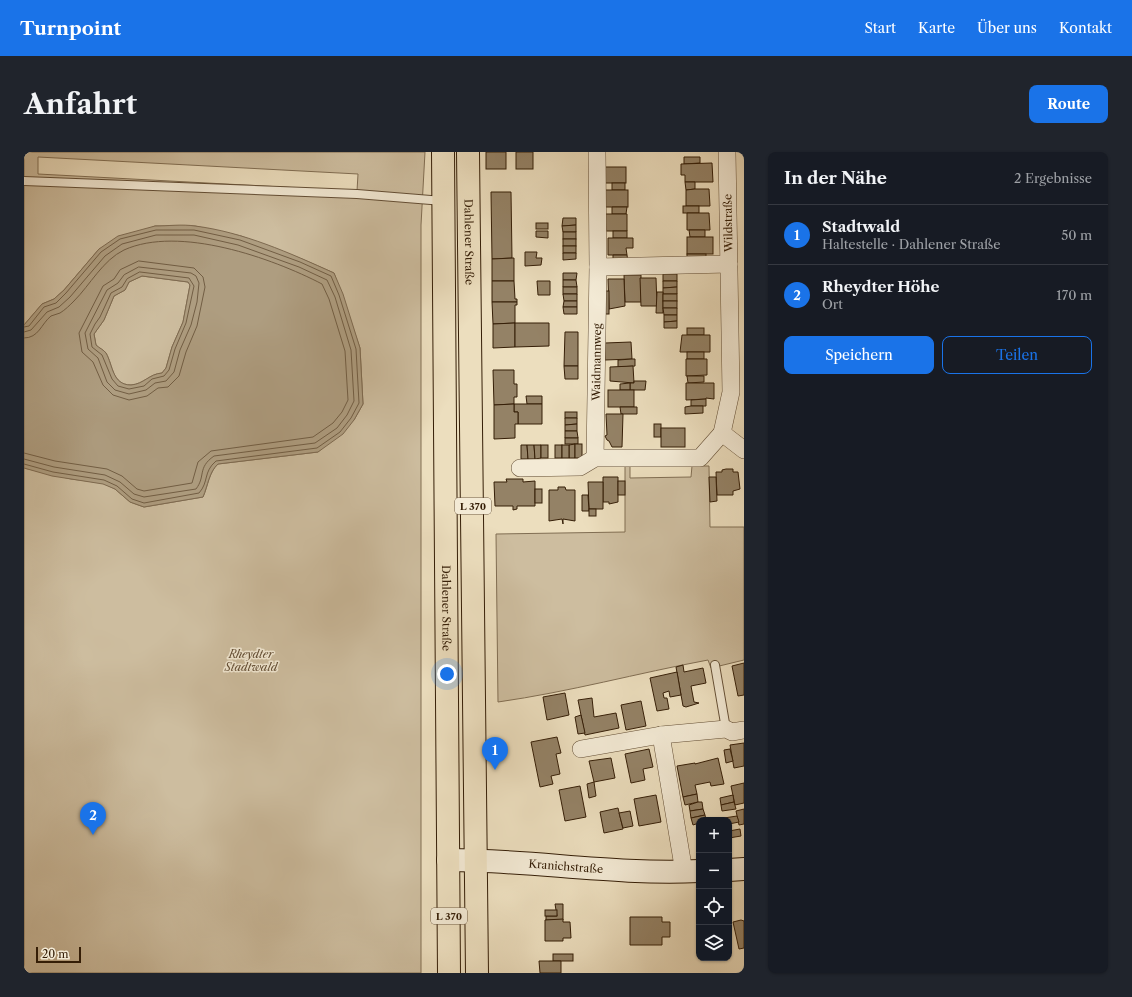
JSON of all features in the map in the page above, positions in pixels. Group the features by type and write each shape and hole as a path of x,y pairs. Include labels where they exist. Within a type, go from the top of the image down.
{"main road":[{"name":"Dahlener Straße","path":"443,152 449,973"},
{"name":"Dahlener Straße","path":"468,152 477,973"},
{"path":"443,315 457,328 471,332"}],"street":[{"name":"Waidmannweg","path":"595,458 598,267 597,152"},
{"name":"Wildstraße","path":"722,433 731,392 737,293 729,264 727,152"},
{"path":"598,267 729,264"},
{"path":"520,468 580,467 595,458 700,458 722,433 744,450"},
{"path":"580,749 661,735 726,729 732,732 744,730"},
{"name":"Kranichstraße","path":"448,860 476,860 541,865 691,872 661,735"},
{"path":"732,870 744,869"}],"lane":[{"path":"24,181 356,194 444,201"},
{"path":"715,665 726,729"}],"green space":[{"name":"Rheydter Stadtwald","path":"24,152 425,152 421,225 421,973 24,973 24,468 71,479 103,483 115,489 130,502 144,507 203,497 211,475 218,464 318,452 354,420 363,404 360,348 334,273 241,236 195,226 155,226 99,249 64,290 54,299 42,304 24,325","holes":["38,157 358,174 357,191 38,174"]},
{"path":"142,276 188,282 190,285 183,322 172,347 166,368 162,373 154,375 140,383 131,385 120,382 114,374 106,353 96,345 94,334 104,320 114,296 125,290 129,282"},
{"path":"625,466 630,466 630,478 691,477 692,466 709,466 710,527 744,527 744,660 711,668 708,660 551,693 498,702 496,534 625,532"}],"water":[{"path":"185,225 213,229 266,244 334,273 343,294 360,348 363,404 354,420 343,434 318,452 218,464 211,475 203,497 144,507 130,502 115,489 103,484 52,476 24,468 24,325 42,304 54,299 64,290 99,249 118,236 155,226","holes":["142,276 188,282 190,285 183,322 172,347 166,368 162,373 154,375 136,384 131,385 120,382 114,374 106,353 96,345 94,334 104,320 114,296 125,290 129,282"]}],"building":[{"path":"486,152 506,152 506,169 486,169"},
{"path":"516,152 533,152 533,169 516,169"},
{"path":"684,157 700,157 700,163 684,164"},
{"path":"712,163 713,182 685,182 685,175 681,175 681,164"},
{"path":"603,167 626,167 626,183 603,183"},
{"path":"685,182 695,182 695,189 686,190"},
{"path":"612,183 625,183 625,190 612,190"},
{"path":"709,189 710,206 686,206 686,190"},
{"path":"604,190 628,190 628,207 604,207"},
{"path":"491,192 511,192 512,258 492,259"},
{"path":"683,206 699,206 699,213 683,213"},
{"path":"612,207 627,207 626,214 612,214"},
{"path":"687,213 709,213 710,230 687,230"},
{"path":"605,214 627,214 627,231 606,231"},
{"path":"563,218 576,218 576,225 562,226"},
{"path":"536,223 548,223 548,229 536,229"},
{"path":"576,225 576,232 563,232 562,226"},
{"path":"689,230 705,230 705,237 690,237"},
{"path":"536,231 548,231 548,238 536,237"},
{"path":"613,231 627,231 627,238 613,238"},
{"path":"563,232 576,232 576,239 563,239"},
{"path":"687,237 713,237 713,254 687,254"},
{"path":"608,238 633,238 633,248 626,248 627,255 608,255"},
{"path":"563,239 576,239 576,246 563,246"},
{"path":"563,246 576,246 576,253 563,253"},
{"path":"525,252 537,252 536,258 542,258 541,265 525,266"},
{"path":"563,253 576,253 576,259 563,260"},
{"path":"687,254 706,254 706,261 687,261"},
{"path":"613,255 627,255 628,262 613,262"},
{"path":"514,258 514,281 492,281 492,259"},
{"path":"563,273 577,273 576,280 563,280"},
{"path":"663,274 677,274 677,281 663,281"},
{"path":"624,275 641,275 641,302 625,302"},
{"path":"640,278 656,278 657,306 641,306"},
{"path":"608,279 624,279 625,306 609,309"},
{"path":"563,280 576,280 577,287 563,287"},
{"path":"492,281 514,281 515,299 517,299 517,302 492,302"},
{"path":"537,281 550,281 550,295 538,295"},
{"path":"663,281 677,281 677,287 663,288"},
{"path":"563,287 577,287 577,294 563,294"},
{"path":"677,287 677,294 663,294 663,288"},
{"path":"602,291 609,291 609,314 602,314"},
{"path":"657,292 663,292 663,313 656,313"},
{"path":"563,294 577,294 577,301 564,301"},
{"path":"663,294 677,294 677,301 663,301"},
{"path":"564,301 577,301 577,307 563,307"},
{"path":"663,301 677,301 677,308 663,308"},
{"path":"492,302 517,302 517,305 515,305 515,323 493,324"},
{"path":"563,307 577,307 577,314 564,314"},
{"path":"663,308 677,308 677,315 664,315"},
{"path":"664,315 677,315 677,321 664,322"},
{"path":"677,321 677,328 664,328 664,322"},
{"path":"515,323 515,347 493,348 493,324"},
{"path":"515,323 549,323 549,346 515,347"},
{"path":"687,328 704,328 704,335 687,335"},
{"path":"565,332 578,332 578,366 564,366"},
{"path":"682,335 710,335 710,352 680,352"},
{"path":"631,342 632,359 605,360 605,343"},
{"path":"687,352 704,352 704,359 687,359"},
{"path":"635,359 635,366 618,367 618,360"},
{"path":"686,359 707,359 707,375 686,376"},
{"path":"564,366 578,366 578,379 565,379"},
{"path":"633,366 634,383 610,381 610,367"},
{"path":"493,370 514,370 514,384 517,384 517,397 514,397 514,404 494,405"},
{"path":"687,376 704,376 704,382 688,383"},
{"path":"634,381 646,381 645,390 630,390 630,383 634,383"},
{"path":"630,383 630,390 620,390 620,384"},
{"path":"686,383 714,383 714,399 706,398 686,400"},
{"path":"608,390 634,390 634,407 608,407"},
{"path":"526,396 542,396 542,404 527,404"},
{"path":"706,399 706,406 691,406 691,400"},
{"path":"514,404 542,404 542,424 518,424 518,412 514,412"},
{"path":"514,404 514,412 518,412 518,424 515,424 515,438 494,439 494,405"},
{"path":"703,406 703,413 685,414 685,407"},
{"path":"620,407 637,407 637,414 621,414"},
{"path":"565,412 577,412 577,418 565,418"},
{"path":"606,414 623,414 622,447 612,447 605,436 607,435"},
{"path":"565,418 577,418 577,424 565,425"},
{"path":"577,424 577,431 565,431 565,425"},
{"path":"654,424 661,424 661,437 654,437"},
{"path":"661,428 685,428 685,447 661,447"},
{"path":"565,431 577,431 578,438 565,438"},
{"path":"565,438 578,438 578,444 565,444"},
{"path":"575,444 575,458 569,458 569,445"},
{"path":"575,444 582,444 582,458 575,458"},
{"path":"521,445 527,445 528,459 521,459"},
{"path":"527,445 534,445 535,459 528,459"},
{"path":"534,445 541,445 541,458 535,459"},
{"path":"541,445 548,445 548,458 541,458"},
{"path":"555,445 562,445 562,458 555,458"},
{"path":"562,445 569,445 569,458 562,458"},
{"path":"733,469 733,472 738,472 740,489 733,491 733,495 717,495 716,472 722,472 722,470"},
{"path":"603,477 618,477 618,502 609,504 609,502 603,502"},
{"path":"709,477 716,477 717,501 710,502"},
{"path":"506,479 523,479 523,482 535,481 535,506 517,506 517,509 513,510 513,506 495,506 494,482 507,482"},
{"path":"618,481 625,481 625,495 618,495"},
{"path":"588,482 603,482 603,509 589,509"},
{"path":"558,487 565,487 566,490 575,490 575,521 563,519 563,524 562,519 549,521 549,490 558,490"},
{"path":"535,489 542,489 542,503 535,503"},
{"path":"582,495 588,495 589,511 582,511"},
{"path":"589,509 596,509 596,516 589,516"},
{"path":"744,663 744,695 738,696 732,666"},
{"path":"683,665 684,672 703,668 706,683 691,686 694,702 699,703 686,707 683,706 676,667"},
{"path":"677,672 681,695 670,697 669,691 663,693 664,698 667,698 669,709 657,711 650,678"},
{"path":"565,693 569,715 547,720 543,697"},
{"path":"592,698 594,717 616,713 619,728 585,735 578,700"},
{"path":"641,701 646,726 626,730 621,705"},
{"path":"581,715 585,733 578,734 575,717"},
{"path":"557,737 561,753 556,754 560,774 551,776 553,784 540,787 531,742"},
{"path":"744,743 744,766 734,768 730,745"},
{"path":"649,749 653,767 643,769 645,780 631,783 625,754"},
{"path":"730,749 733,761 726,763 724,750"},
{"path":"611,758 615,778 594,782 589,761"},
{"path":"718,758 724,784 711,786 710,782 695,785 697,794 683,797 677,766 695,764"},
{"path":"594,782 596,796 589,798 587,784"},
{"path":"744,783 744,803 735,805 731,786"},
{"path":"580,786 586,817 565,821 559,790"},
{"path":"697,794 698,802 685,805 683,797"},
{"path":"656,795 661,822 639,826 634,799"},
{"path":"733,795 734,802 721,805 720,798"},
{"path":"702,802 703,809 690,811 689,805"},
{"path":"734,802 736,809 722,811 721,805"},
{"path":"618,808 623,829 604,833 600,812"},
{"path":"703,809 705,815 691,818 690,811"},
{"path":"744,809 744,824 739,825 736,811"},
{"path":"630,811 633,826 623,828 619,813"},
{"path":"705,815 705,817 696,817 696,824 693,825 691,818"},
{"path":"737,816 739,822 732,823 732,817 730,817"},
{"path":"740,829 741,836 732,838 732,830"},
{"path":"555,904 563,904 563,920 546,920 546,916 557,916"},
{"path":"545,910 557,910 557,916 545,916"},
{"path":"630,917 662,917 662,922 670,922 670,937 662,937 662,945 630,945"},
{"path":"563,919 563,922 570,922 571,938 563,938 563,941 545,941 545,920"},
{"path":"741,920 744,921 744,948 739,949 733,922"},
{"path":"553,954 573,954 573,961 553,961"},
{"path":"539,961 561,961 561,973 540,973"}],"place":[{"name":"Stadtwald","path":"495,770"},
{"name":"Rheydter Höhe","path":"93,835"}]}
